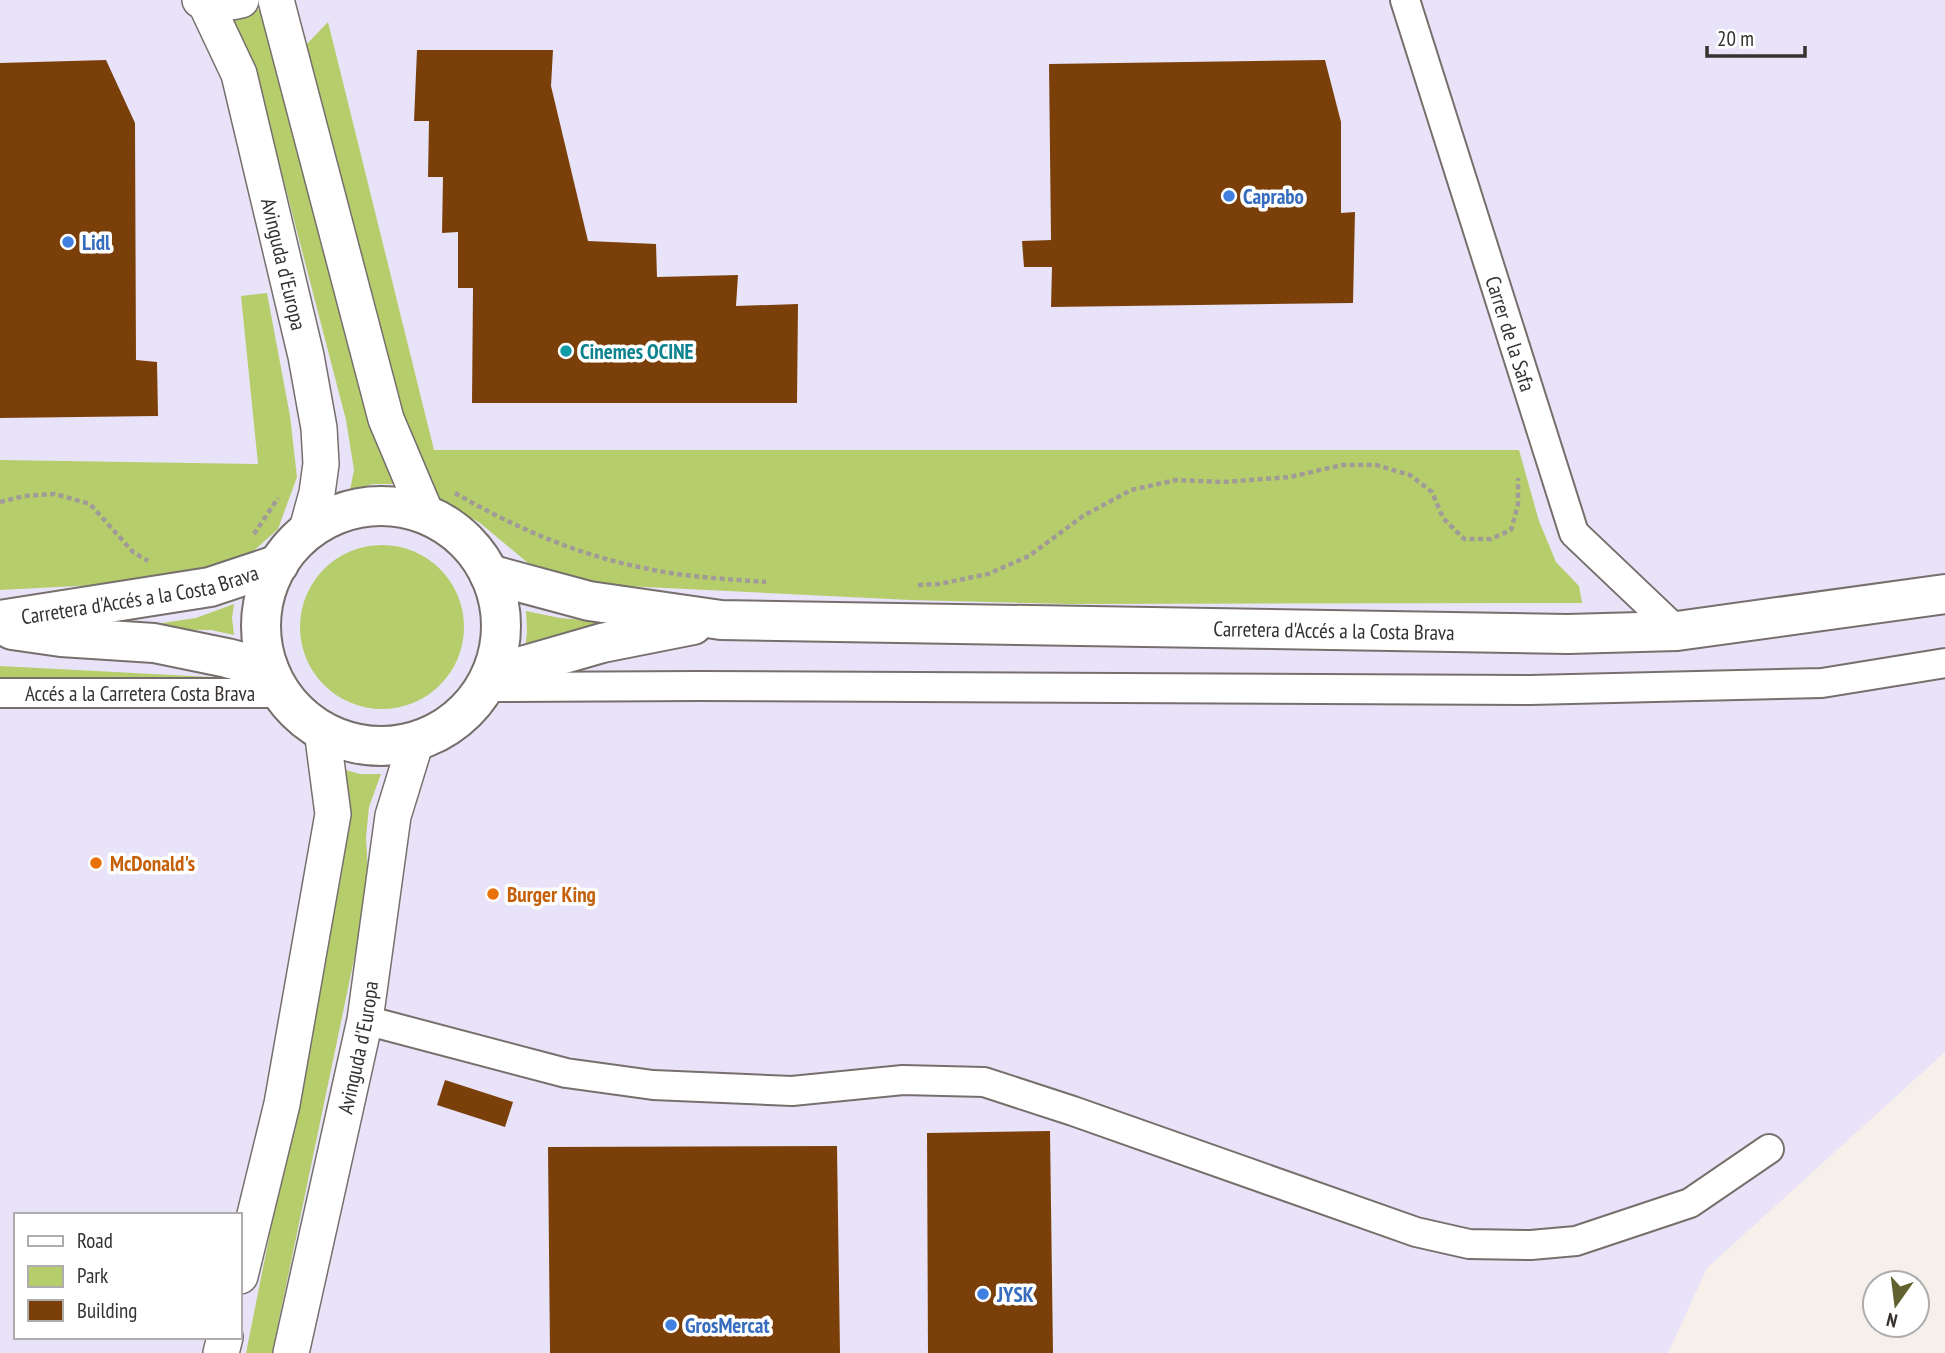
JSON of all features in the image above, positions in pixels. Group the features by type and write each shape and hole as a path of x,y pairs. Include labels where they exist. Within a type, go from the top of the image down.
{"main road":[{"path":"439,503 459,535 476,553 489,574 497,596 501,630 498,653 488,681 473,703 452,724 416,741 392,746 368,745 344,740 322,730 300,714 275,681 261,638 265,594 279,564 288,550 306,533 337,514 364,508 391,507 409,510 439,503"},
{"name":"Carretera d'Accés a la Costa Brava","path":"0,620 210,587 279,564"},
{"name":"Carretera d'Accés a la Costa Brava","path":"489,574 589,601 721,620 1568,634 1677,631 1945,594"},
{"name":"Carretera d'Accés a la Costa Brava","path":"488,681 602,643 721,620"},
{"name":"Carretera d'Accés a la Costa Brava","path":"0,629 61,637 154,643 227,658 275,681"}],"street":[{"path":"203,1 226,4 241,0"},
{"path":"276,0 386,419 439,503"},
{"path":"291,57 302,0"},
{"name":"Carrer de la Safa","path":"1405,0 1574,533 1677,631"},
{"name":"Avinguda d'Europa","path":"203,1 239,74 306,356 319,428 321,464 317,493 306,533"},
{"path":"488,681 726,686 1530,690 1822,683 1945,663"},
{"name":"Accés a la Carretera Costa Brava","path":"0,693 275,681"},
{"path":"242,1268 282,1104 333,814 322,730"},
{"name":"Avinguda d'Europa","path":"291,1353 365,1020 393,816 416,741"},
{"path":"365,1020 566,1073 653,1085 792,1091 903,1080 984,1082 1416,1232 1469,1244 1531,1245 1576,1241 1690,1203 1769,1149"}],"path":[{"path":"914,585 939,584 988,574 1029,556 1083,516 1131,491 1176,480 1222,482 1290,477 1342,465 1376,465 1410,475 1432,492 1443,518 1464,539 1491,539 1511,530 1518,505 1518,478"},
{"path":"251,538 278,499 281,486"},
{"path":"0,502 23,496 55,494 90,504 133,552 151,563"},
{"path":"439,503 495,517 573,549 644,568 704,577 768,582"}],"shaded area":[{"path":"0,0 1945,0 1945,1052 1707,1268 1668,1353 0,1353"}],"green space":[{"path":"265,7 404,484 373,484 350,490 354,470 346,420 255,70 232,19"},
{"path":"328,22 434,450 1519,450 1539,521 1556,562 1579,586 1582,603 1069,604 910,600 583,584 534,568 480,523 429,493 416,472 304,47"},
{"path":"267,293 290,416 297,477 278,529 230,572 123,587 96,585 0,590 0,460 258,464 241,296"},
{"path":"382,545 413,551 440,569 458,596 464,627 458,658 440,685 413,703 382,709 351,703 324,685 306,658 300,627 306,596 324,569 351,551"},
{"path":"234,604 234,635 211,630 122,629 196,618"},
{"path":"526,611 594,621 595,629 525,651"},
{"path":"0,666 211,677 230,687 0,681"},
{"path":"342,769 360,774 381,774 369,807 366,902 272,1353 246,1353 342,873 347,800"}],"building":[{"path":"417,50 553,50 551,86 588,241 656,244 657,277 738,275 736,306 798,304 797,403 472,403 473,288 458,288 458,232 442,233 443,177 428,177 429,121 414,121"},
{"name":"Lidl","path":"106,60 135,123 136,360 157,362 158,416 0,418 0,63"},
{"path":"1325,60 1341,122 1341,213 1355,212 1353,303 1051,307 1052,267 1024,267 1022,241 1051,240 1049,64"},
{"path":"445,1080 513,1102 505,1127 437,1105"},
{"path":"1050,1131 1053,1353 928,1353 927,1133"},
{"path":"837,1146 840,1353 550,1353 548,1147"}],"place":[{"name":"Caprabo","path":"1229,196"},
{"name":"Lidl","path":"68,242"},
{"name":"Cinemes OCINE","path":"566,351"},
{"name":"McDonald's","path":"96,863"},
{"name":"Burger King","path":"493,894"},
{"name":"JYSK","path":"983,1294"},
{"name":"GrosMercat","path":"671,1325"}]}
